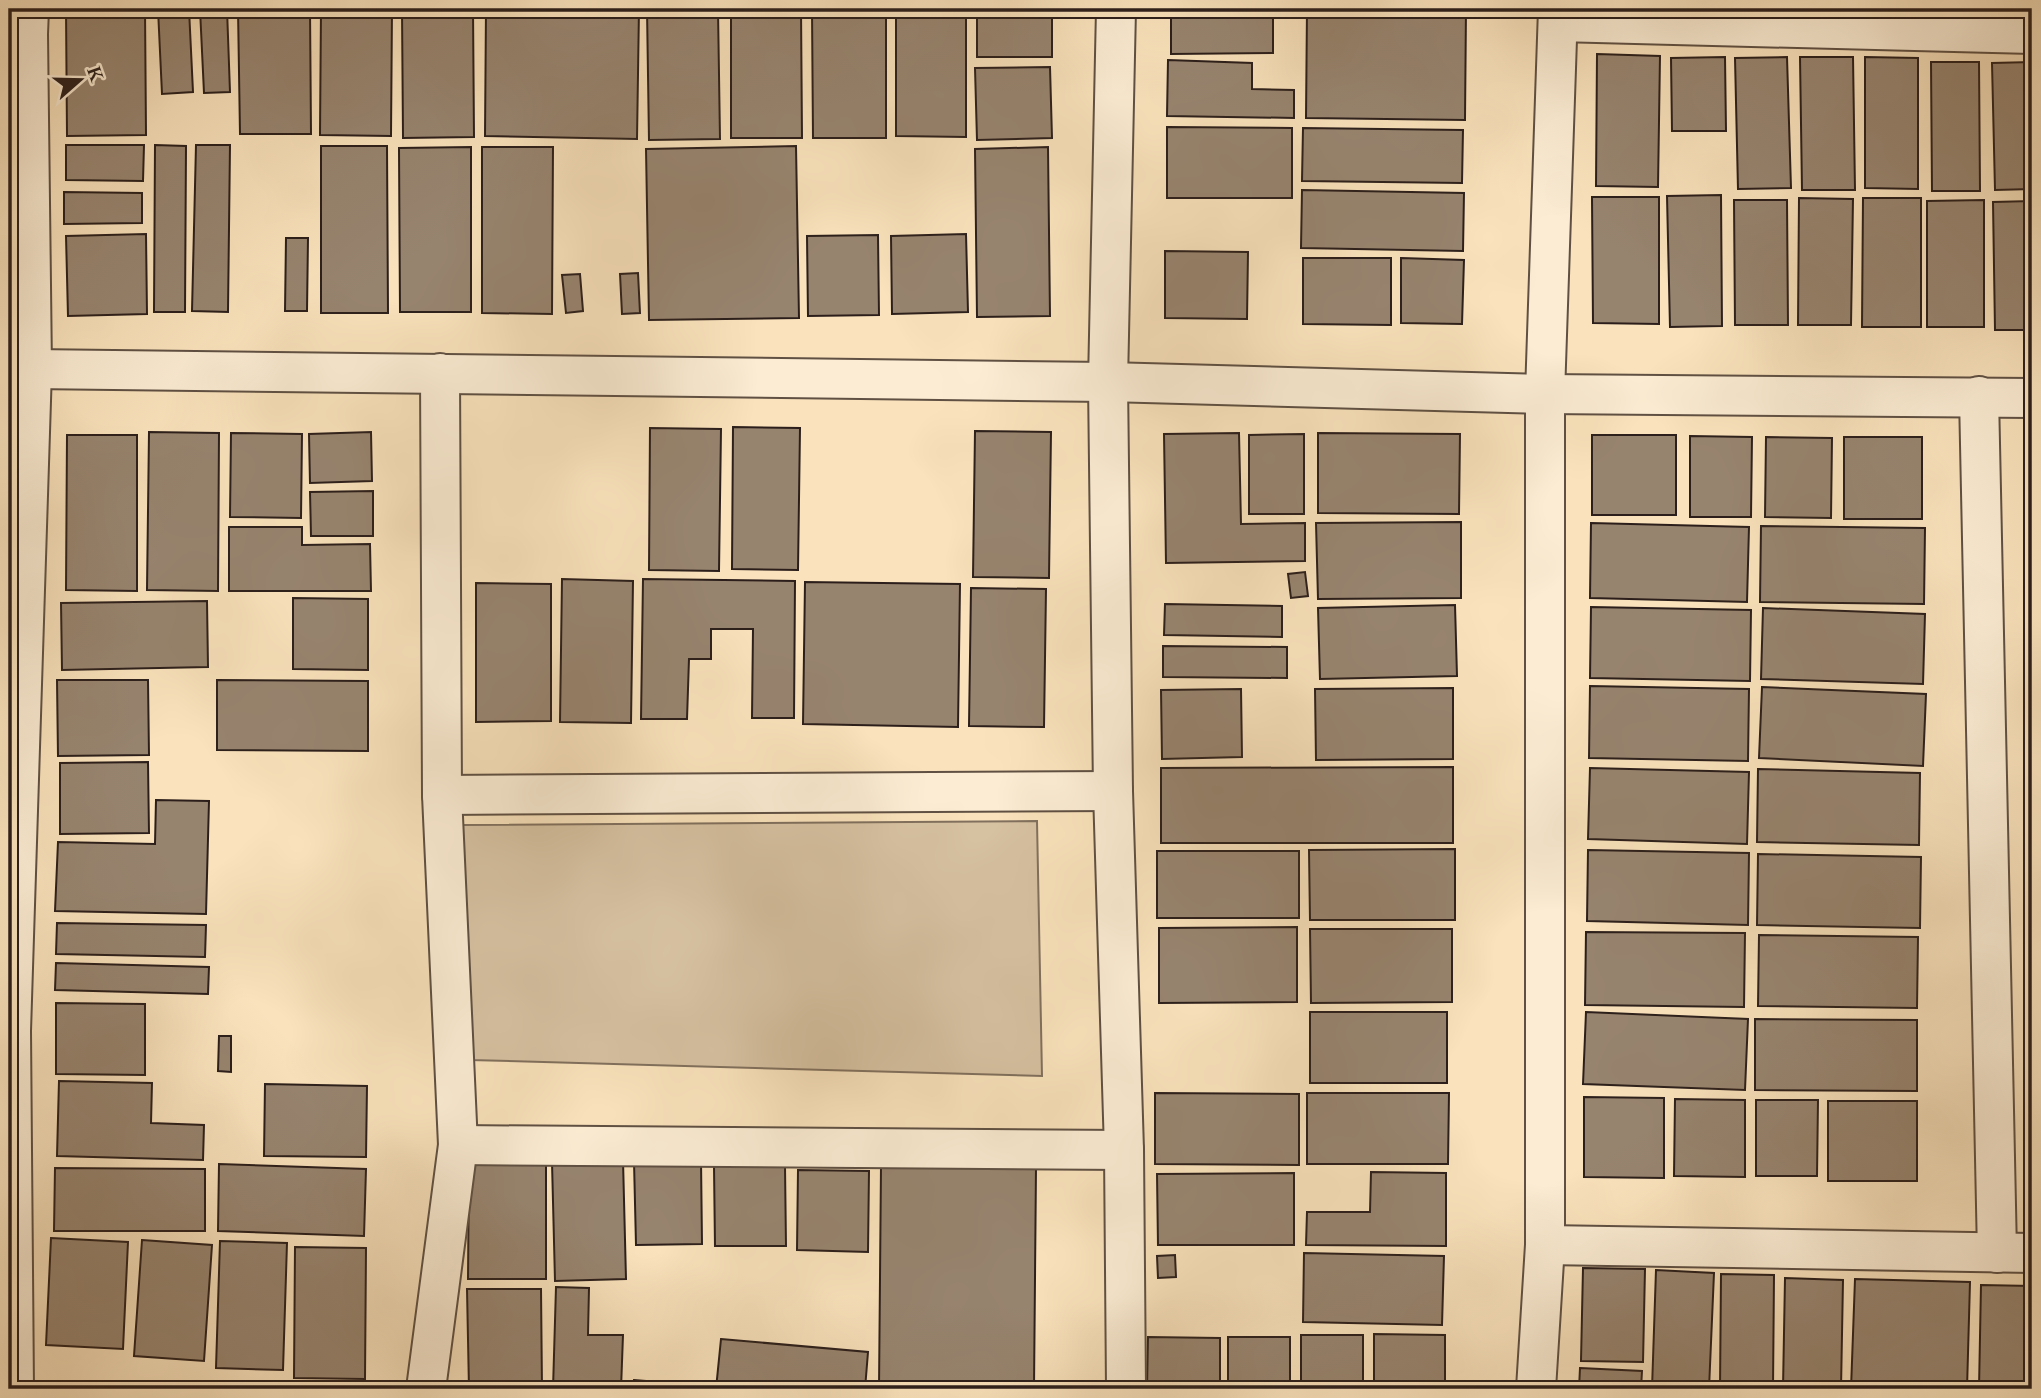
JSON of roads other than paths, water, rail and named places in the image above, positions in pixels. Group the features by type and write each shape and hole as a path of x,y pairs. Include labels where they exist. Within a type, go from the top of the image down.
{"street":[{"path":"1116,9 1108,382 1113,791 1124,1150 1126,1389"},
{"path":"1535,1389 1545,1245 1545,394 1558,15 2015,26"},
{"path":"14,1389 10,1031 32,369 22,24"},
{"path":"32,369 1108,382 1545,394 2032,398"},
{"path":"426,1389 458,1145 442,795 440,373"},
{"path":"1545,1245 2015,1253 1979,396"},
{"path":"442,795 1113,791"},
{"path":"458,1145 1124,1150"}]}
